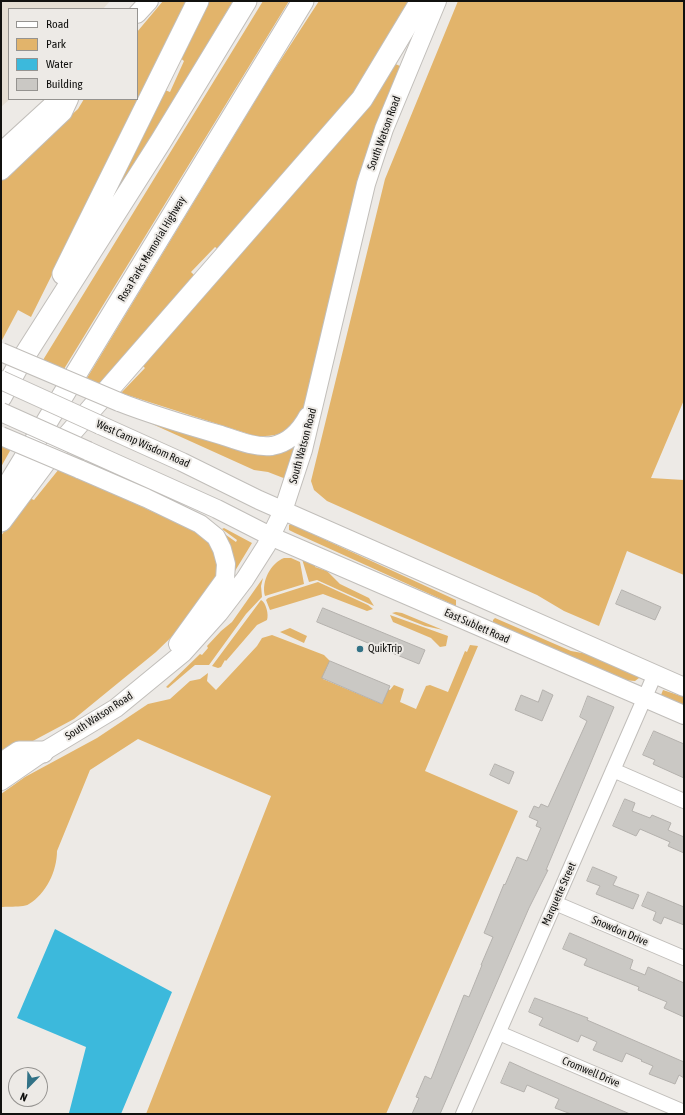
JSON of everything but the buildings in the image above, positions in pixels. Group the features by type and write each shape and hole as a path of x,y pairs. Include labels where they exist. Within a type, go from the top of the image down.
{"highway":[{"path":"1,397 18,366 198,1"},
{"path":"18,366 161,141 246,1"},
{"name":"Rosa Parks Memorial Highway","path":"1,497 303,1"},
{"path":"1,521 45,462 362,99 421,1"},
{"path":"1,764 19,752 43,752"}],"main road":[{"path":"138,13 149,1"},
{"name":"South Watson Road","path":"1,781 43,752 116,708 183,653 219,613 245,579 270,536 283,511 303,450 366,184 384,129 438,1"},
{"path":"1,152 58,100"},
{"path":"1,171 64,112 69,100"},
{"path":"1,352 152,415 252,444 271,446 286,441 301,429 313,407"},
{"name":"West Camp Wisdom Road","path":"1,380 283,511"},
{"path":"1,412 210,506 270,536"},
{"path":"1,436 146,498 200,524 216,537 222,549 226,564 225,579 154,677"},
{"path":"283,511 684,687"},
{"name":"East Sublett Road","path":"270,536 684,716"},
{"path":"470,623 485,599"}],"street":[{"name":"Marquette Street","path":"463,1114 655,674"},
{"path":"614,770 684,801"},
{"name":"Snowdon Drive","path":"555,903 684,958"},
{"name":"Cromwell Drive","path":"498,1033 684,1112"}],"shaded area":[{"path":"1,1 110,1 104,8 8,8 9,100 1,107"}],"green space":[{"path":"163,1 188,1 31,317 18,310 1,342 1,179 78,109 83,100 138,100 138,31"},
{"path":"207,1 233,1 94,234 165,90 170,92 184,61 179,57"},
{"path":"263,1 289,1 64,369 43,360"},
{"path":"319,1 416,1 351,103 218,249 215,247 191,272 195,276 185,290 123,356 101,385 87,378 269,78"},
{"path":"458,1 684,1 684,400 651,478 684,480 684,575 627,551 599,626 564,611 537,595 327,501 314,490 311,481 385,179"},
{"path":"393,63 400,66 365,161 348,220 305,406 295,421 286,431 280,434 255,436 121,393 145,368 140,363"},
{"path":"150,421 297,443 286,479 268,472 254,470 150,423"},
{"path":"1,445 11,449 1,467"},
{"path":"59,469 202,534 213,547 218,557 217,575 192,617 156,652 74,719 1,758 1,536 27,497 34,500"},
{"path":"291,524 456,600 456,606 295,533 289,530 289,525"},
{"path":"224,528 252,543 235,571 219,530 236,542 237,540 222,529"},
{"path":"291,558 300,562 304,584 265,596 264,584 268,573 279,560"},
{"path":"302,559 315,565 315,567 327,571 340,584 369,598 374,606 317,580 309,582"},
{"path":"263,578 261,586 262,597 246,614 209,665 195,665 168,688 166,687 200,654 202,655 208,648 207,646 232,622"},
{"path":"318,582 368,605 373,609 367,611 323,594 270,610 266,600 268,598"},
{"path":"261,600 267,609 267,620 257,625 226,661 225,660 221,667 218,668 212,666"},
{"path":"392,613 402,613 443,630 425,626"},
{"path":"390,615 448,636 446,646 440,647 431,638 393,622"},
{"path":"495,618 571,651 599,656 637,674 639,678 635,681 623,680 493,623"},
{"path":"290,628 307,636 304,643 280,632"},
{"path":"272,635 324,655 330,661 323,679 382,704 388,689 390,690 394,685 404,689 400,702 416,709 426,686 430,685 448,692 465,651 467,652 470,645 478,646 425,771 518,811 386,1114 146,1114 271,796 138,739 90,770 57,851 53,874 41,894 35,900 26,905 1,907 1,794 25,777 97,738 148,704 170,699 190,681 200,679 208,673 207,681 216,690 257,646 262,638"},
{"path":"663,690 684,697 684,707 663,697 661,695"}],"water":[{"path":"55,929 172,992 121,1114 69,1113 86,1047 17,1018"}],"place":[{"name":"QuikTrip","path":"360,649"}]}
